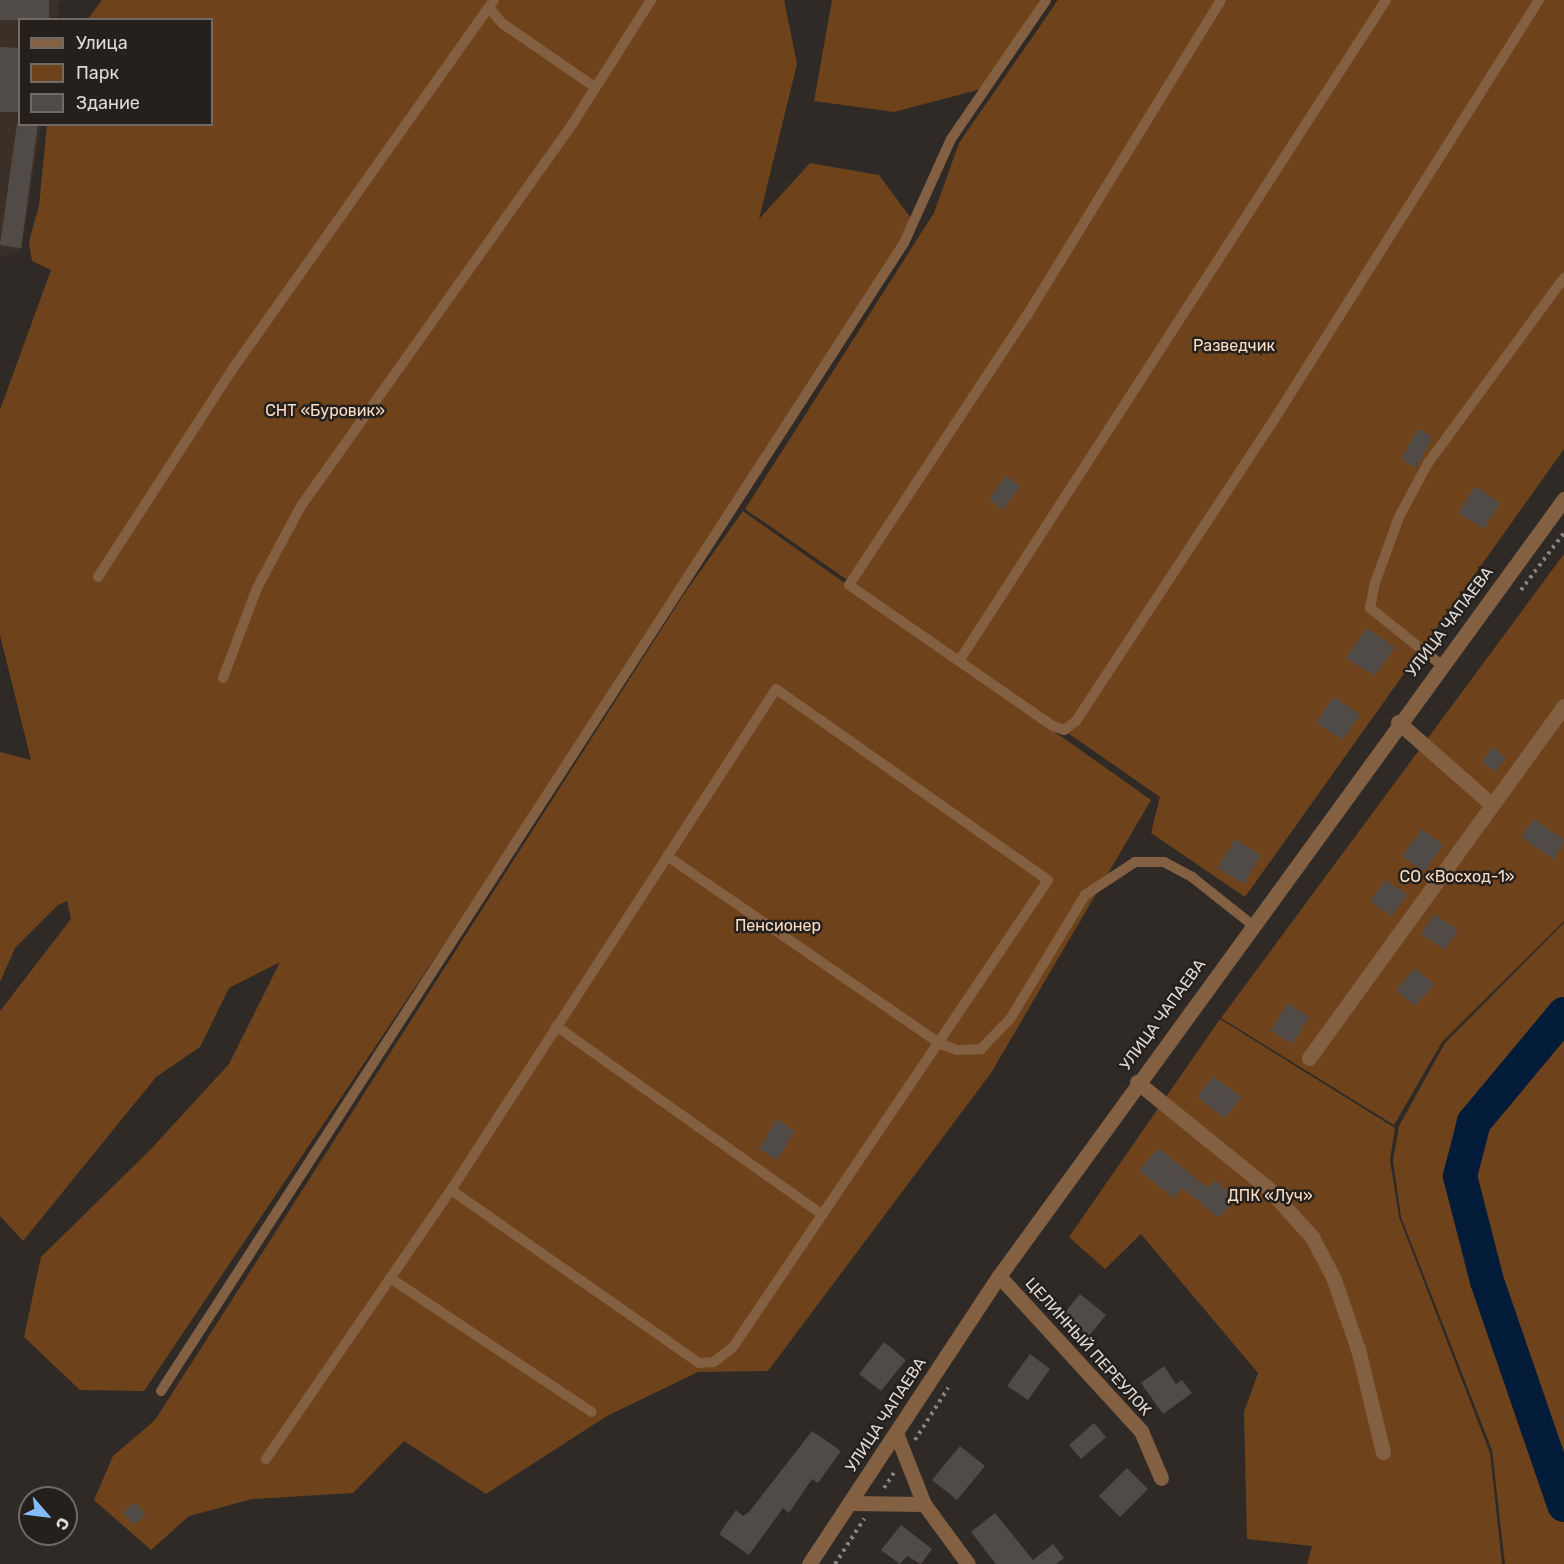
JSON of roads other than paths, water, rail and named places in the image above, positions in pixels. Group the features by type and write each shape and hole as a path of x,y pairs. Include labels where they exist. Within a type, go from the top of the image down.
{"street":[{"name":"УЛИЦА ЧАПАЕВА","path":"809,1564 999,1276 1440,664 1564,499"},
{"path":"1309,1058 1564,706"},
{"path":"1398,722 1492,805"},
{"path":"1137,1082 1268,1188 1312,1237 1334,1277 1358,1349 1383,1452"},
{"name":"ЦЕЛИННЫЙ ПЕРЕУЛОК","path":"999,1276 1141,1431 1161,1478"},
{"path":"896,1433 924,1504 968,1564"},
{"path":"849,1503 924,1504"}],"lane":[{"path":"223,678 257,588 301,506 595,87 651,0"},
{"path":"162,1391 904,243 951,139 1046,0"},
{"path":"1221,0 1027,315 849,585 1053,726 1064,730 1076,721 1539,0"},
{"path":"959,662 1386,0"},
{"path":"98,577 234,367 492,4 503,24 595,87"},
{"path":"1440,664 1370,608 1375,583 1399,517 1428,463 1564,278"},
{"path":"266,1459 451,1190 776,689 1048,880 941,1044 733,1347 714,1362 699,1363 451,1190"},
{"path":"667,856 941,1044 957,1050 981,1049 1010,1019 1085,896 1135,862 1164,862 1192,877 1251,924"},
{"path":"556,1026 823,1215"},
{"path":"390,1278 592,1412"}],"waterway":[{"path":"1564,1014 1474,1122 1460,1176 1487,1281 1564,1505"}],"park label":[{"name":"Разведчик","path":"1234,346"},
{"name":"СНТ «Буровик»","path":"325,411"},
{"name":"СО «Восход-1»","path":"1457,877"},
{"name":"Пенсионер","path":"778,926"},
{"name":"ДПК «Луч»","path":"1270,1196"}]}
